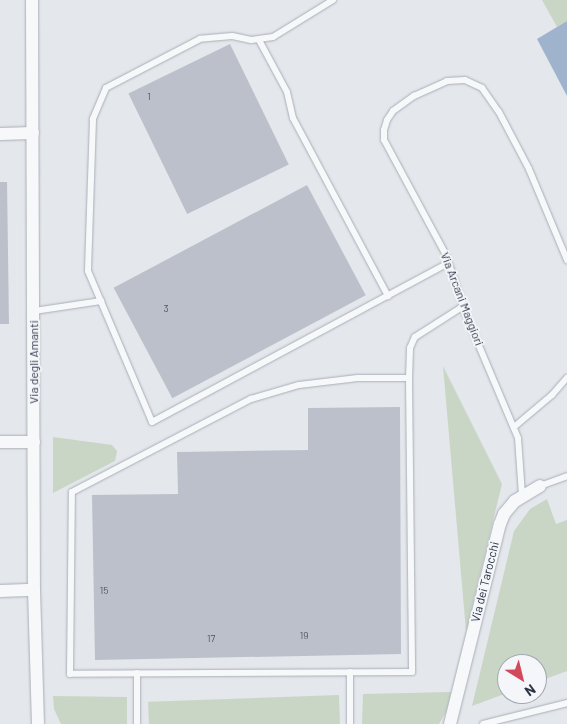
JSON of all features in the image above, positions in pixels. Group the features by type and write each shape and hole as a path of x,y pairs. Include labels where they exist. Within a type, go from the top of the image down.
{"street":[{"name":"Via degli Amanti","path":"32,0 34,590 38,724"},
{"path":"0,134 33,133"},
{"path":"0,442 34,442"},
{"name":"Via dei Tarocchi","path":"450,724 500,524 509,507 522,495 540,486"},
{"path":"0,591 34,590"}],"lane":[{"path":"333,0 283,33 259,40 232,36 200,39 106,88 93,119 88,271 152,422 448,263"},
{"path":"259,40 287,92 293,118 388,296"},
{"name":"Via Arcani Maggiori","path":"522,495 520,448 514,427 462,307 439,240 384,140 387,120 397,108 414,96 447,81 474,82 490,96 529,169 567,260"},
{"path":"34,311 101,302"},
{"path":"409,378 358,378 325,381 272,392 251,399 72,492 70,674 412,672 410,348 415,337 462,307"},
{"path":"514,427 552,394 567,378"},
{"name":"Via dei Tarocchi","path":"540,486 567,476"},
{"path":"350,672 350,724"},
{"path":"137,724 138,673"},
{"path":"483,724 567,703"}],"green space":[{"path":"542,0 567,0 567,21 557,27"},
{"path":"443,366 502,484 466,631"},
{"path":"53,437 112,445 117,451 115,461 53,493"},
{"path":"547,499 556,524 567,520 567,671 547,678 547,654 497,654 497,697 472,706 514,531 530,509"},
{"path":"451,692 447,710 439,724 362,724 363,694"},
{"path":"339,695 340,724 149,724 148,702"},
{"path":"53,696 127,697 127,724 61,724 54,709"}],"water":[{"path":"567,21 567,96 537,39"}],"building":[{"path":"230,44 289,164 187,214 128,94"},
{"path":"0,182 7,182 9,324 0,324"},
{"path":"307,185 366,295 172,398 114,288"},
{"path":"400,407 401,654 95,660 92,495 178,494 177,452 308,450 308,408"}]}
